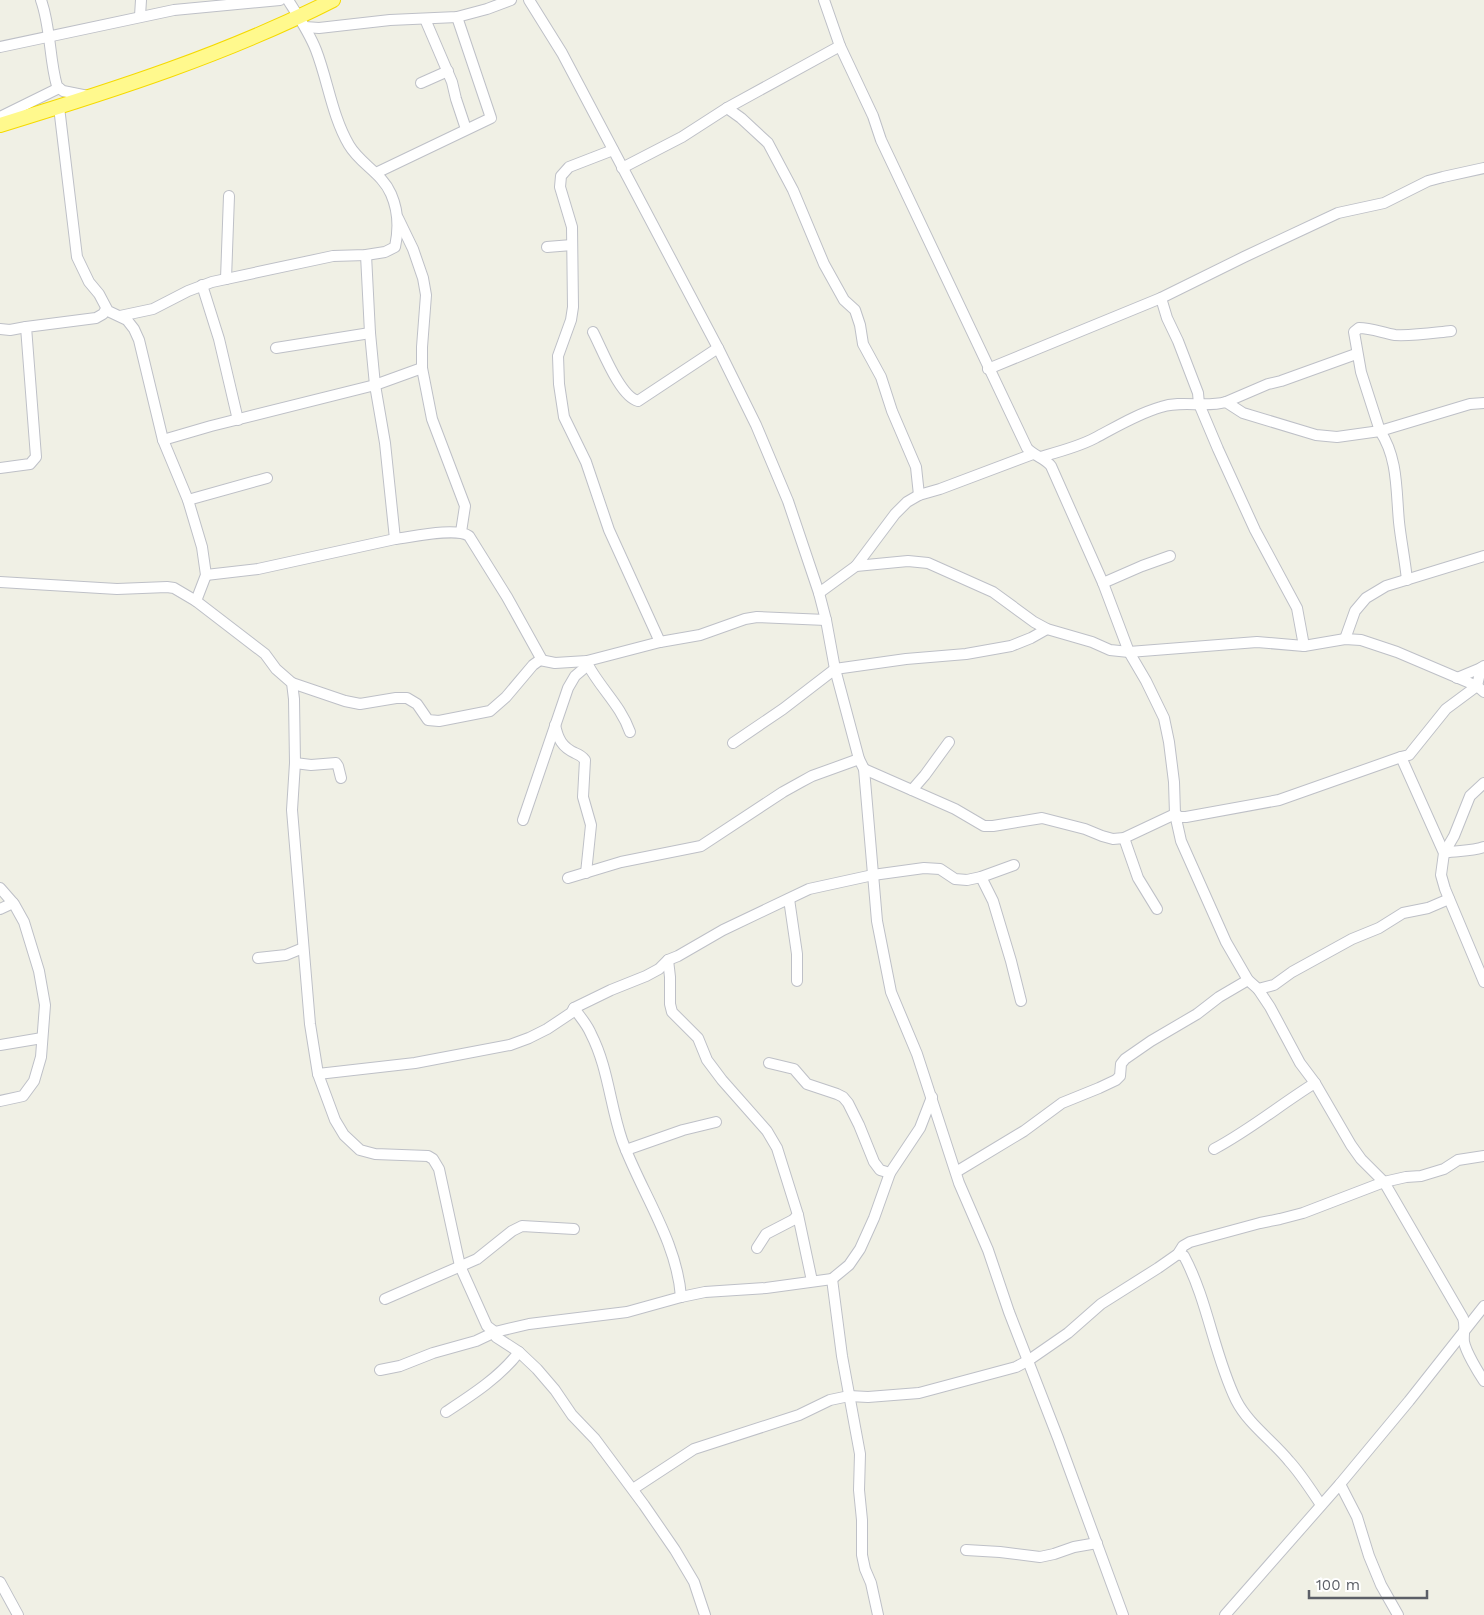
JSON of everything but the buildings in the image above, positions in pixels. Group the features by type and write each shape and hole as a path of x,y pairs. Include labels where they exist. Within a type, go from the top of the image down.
{"highway":[{"path":"0,125 148,78 302,22 333,0"}],"street":[{"path":"40,0 46,17 56,83 59,88 68,92 89,96"},
{"path":"140,16 141,0"},
{"path":"0,46 48,38 140,16 201,6 280,0"},
{"path":"288,0 316,50 346,139 353,151 383,180 390,193 396,215 413,249 423,278 426,295 422,368 432,419 465,506 461,532"},
{"path":"302,22 319,28 390,20 457,17 511,0"},
{"path":"529,0 562,53 718,348 756,425 788,501 819,594 835,669 859,759 864,769 877,921 891,992 917,1054 956,1172 988,1250 1009,1312 1029,1360 1122,1615"},
{"path":"824,0 840,46 873,116 881,140 988,369 1027,448 1036,456 1047,461 1051,466 1103,583 1129,652 1164,718 1170,742 1175,814 1181,841 1226,942 1248,980 1258,989 1274,1014 1300,1063 1315,1083 1351,1145 1361,1159 1384,1182 1459,1311 1465,1323 1464,1340 1466,1348 1484,1381"},
{"path":"376,173 491,117 457,17"},
{"path":"425,19 448,71 466,129"},
{"path":"622,168 682,137 727,108 840,46"},
{"path":"421,83 448,71"},
{"path":"0,117 59,88"},
{"path":"59,107 77,257 89,282 111,314 120,316 153,309 202,285 226,279 332,256 366,255 385,252 394,248 397,234 396,215"},
{"path":"727,108 768,143 793,190 824,264 844,300 855,310 863,344 881,377 892,411 916,468 919,495"},
{"path":"613,150 569,168 561,176 560,187 572,223 573,307 571,320 558,361 559,384 563,411 568,426 586,462 609,530 660,642"},
{"path":"988,369 1161,298 1338,213 1384,203 1435,179 1484,168"},
{"path":"226,279 229,196"},
{"path":"546,247 572,245"},
{"path":"366,255 375,385 385,442 395,539"},
{"path":"202,285 219,339 238,420"},
{"path":"1161,298 1167,318 1178,340 1198,393 1199,404 1255,530 1297,608 1304,646"},
{"path":"0,328 10,330 96,318 103,314 106,309"},
{"path":"120,316 132,326 139,340 163,440 188,500 202,547 206,575 196,601"},
{"path":"0,468 30,464 36,457 26,327"},
{"path":"1407,580 1399,521 1396,479 1390,452 1380,431 1356,354 1354,332 1359,328 1409,336 1451,331"},
{"path":"593,332 618,380 630,397 636,400 641,400 718,348"},
{"path":"276,348 370,333"},
{"path":"819,594 856,566 895,514 907,502 919,495 1093,439 1122,423 1163,406 1219,404 1268,384 1356,354"},
{"path":"163,440 375,385 422,368"},
{"path":"1226,402 1243,413 1316,435 1337,437 1380,431 1463,406 1484,403"},
{"path":"188,500 267,478"},
{"path":"206,575 258,569 395,539 461,532 467,534 472,540 507,597 542,660 555,664 588,663 660,642 700,635 757,617 826,620"},
{"path":"1103,583 1170,556"},
{"path":"1345,639 1355,611 1366,598 1386,586 1484,556"},
{"path":"856,566 908,561 928,563 993,592 1034,622 1047,629 1092,642 1110,650 1129,652 1257,642 1304,646 1345,639 1372,642 1480,689"},
{"path":"0,582 117,589 174,588 196,601 265,654 276,669 292,683 345,701 360,704 406,698 417,704 428,720 439,720 492,710 506,697 533,665 542,660"},
{"path":"733,743 783,709 835,669 906,659 966,654 1011,646 1047,629"},
{"path":"523,820 568,688 575,676 588,663"},
{"path":"588,663 594,676 621,712 630,732"},
{"path":"1457,678 1482,667 1480,689"},
{"path":"292,683 295,763 292,810 310,1024 318,1074 335,1120 344,1135 360,1150 375,1154 428,1156 436,1164 439,1169 460,1266 487,1326 495,1332 496,1337 519,1352 555,1390 572,1415 595,1439 633,1489 675,1550 694,1582 705,1615"},
{"path":"1175,814 1180,817 1186,817 1279,800 1409,755 1446,709 1480,689"},
{"path":"555,724 558,737 563,745 582,756 585,760 583,797 591,825 586,873"},
{"path":"912,790 925,776 949,742"},
{"path":"1400,757 1444,853"},
{"path":"568,878 621,862 701,846 795,785 812,776 859,759"},
{"path":"295,763 311,765 336,763 341,778"},
{"path":"864,769 955,809 984,826 1042,818 1085,828 1113,839 1124,838 1175,814"},
{"path":"1484,783 1470,796 1454,836 1444,853 1441,875 1449,899 1482,970 1484,982"},
{"path":"1124,838 1138,878 1158,909"},
{"path":"1444,853 1455,850 1472,851 1484,847"},
{"path":"318,1074 415,1063 510,1045 547,1029 571,1013 574,1008 659,969 668,960 723,930 809,889 873,875 932,868 943,870 956,879 967,880 1014,865"},
{"path":"981,877 993,901 1021,1001"},
{"path":"0,888 14,903 24,922 38,971 45,1006 38,1067 29,1090 21,1097 0,1100"},
{"path":"789,899 797,954 797,980"},
{"path":"1258,989 1274,985 1292,972 1352,939 1379,928 1403,913 1428,908 1449,899"},
{"path":"0,909 14,903"},
{"path":"258,958 286,955 303,948"},
{"path":"668,960 672,1012 698,1038 707,1060 770,1135 779,1154 798,1215 812,1281"},
{"path":"956,1172 1024,1131 1062,1103 1116,1080 1120,1076 1121,1064 1125,1059 1248,980"},
{"path":"574,1008 588,1028 597,1046 618,1128 670,1252 680,1280 680,1297"},
{"path":"0,1045 42,1038"},
{"path":"769,1063 793,1069 807,1084 843,1097 848,1102 874,1162 880,1170 890,1173"},
{"path":"1214,1149 1241,1134 1293,1096 1315,1083"},
{"path":"380,1370 400,1366 433,1353 476,1341 495,1332 546,1321 627,1312 705,1292 766,1288 832,1279 849,1265 860,1248 874,1218 890,1173 920,1128 932,1097"},
{"path":"626,1150 683,1130 716,1122"},
{"path":"633,1489 694,1450 798,1415 830,1400 849,1396 868,1397 919,1393 1009,1370 1029,1360 1068,1333 1101,1304 1178,1254 1183,1246 1190,1242 1304,1213 1384,1182 1421,1176 1444,1169 1458,1160 1484,1156"},
{"path":"757,1248 766,1234 793,1220 798,1215"},
{"path":"385,1299 488,1252 512,1231 522,1226 574,1229"},
{"path":"1178,1254 1184,1256 1194,1280 1228,1385 1237,1402 1245,1414 1291,1463 1321,1504"},
{"path":"832,1279 849,1396 860,1454 859,1490 862,1520 862,1555 865,1569 872,1583 878,1615"},
{"path":"1225,1615 1340,1484 1484,1306"},
{"path":"446,1412 483,1387 509,1365 519,1352"},
{"path":"1340,1484 1357,1517 1369,1556 1381,1585 1398,1615"},
{"path":"966,1550 1040,1557 1074,1547 1097,1543"},
{"path":"0,1582 18,1615"}]}
